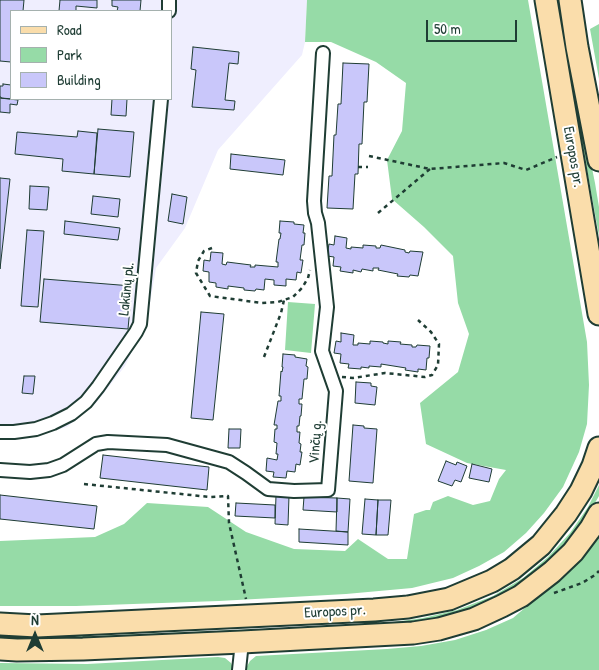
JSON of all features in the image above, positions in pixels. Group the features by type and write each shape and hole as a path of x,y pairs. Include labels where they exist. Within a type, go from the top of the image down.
{"main road":[{"name":"Europos pr.","path":"546,0 599,314"},
{"name":"Europos pr.","path":"570,0 599,160"},
{"name":"Europos pr.","path":"0,624 37,626 374,610 408,607 449,599 492,581 512,569 541,545 566,514 581,491 599,448"},
{"name":"Europos pr.","path":"0,649 83,649 242,642 413,634 439,629 474,619 522,596 573,552 599,514"}],"street":[{"name":"Vinčų g.","path":"0,470 30,472 49,470 63,465 96,444 108,442 167,445 228,462 268,489 294,491 328,490 336,391 322,351 327,307 314,201 323,53"},
{"name":"Lakūnų pl.","path":"0,432 36,429 71,414 86,402 98,387 140,324 161,100"},
{"path":"239,670 242,642"}],"path":[{"path":"368,156 430,169 504,163 526,170 559,157"},
{"path":"358,166 368,167"},
{"path":"378,213 430,169"},
{"path":"212,248 204,251 198,261 196,273 210,296 262,303 278,302 293,297 302,288 308,278 310,263"},
{"path":"264,357 284,300"},
{"path":"331,376 353,378 384,373 425,377 432,375 438,365 439,344 431,332 418,320"},
{"path":"84,484 210,497 228,496 229,523 247,603"},
{"path":"551,593 582,583 599,571"}],"shaded area":[{"path":"0,0 307,0 305,42 302,55 218,150 185,228 156,268 147,320 125,366 96,403 67,427 23,439 0,438"}],"green space":[{"path":"307,0 528,0 587,342 589,385 587,424 579,452 563,487 526,533 504,552 453,578 412,588 346,594 219,601 76,606 0,606 0,541 95,537 124,524 147,503 208,507 246,532 294,549 345,551 358,539 388,559 407,559 414,514 430,510 433,502 448,496 473,505 490,501 499,479 506,470 467,463 426,444 420,403 458,372 469,334 458,303 453,256 392,199 387,160 402,131 406,83 376,62 331,42 305,42"},
{"path":"599,24 599,79 590,29"},
{"path":"568,65 571,65 595,183 599,207 599,236"},
{"path":"288,302 315,304 311,353 285,350"},
{"path":"599,485 599,496 589,513 571,540 553,559 516,589 444,619 415,624 90,641 0,640 0,636 94,636 335,626 394,622 457,610 493,596 523,578 548,557 570,533 588,507"},
{"path":"599,530 599,670 245,670 250,661 256,656 421,646 455,640 486,630 513,618 553,584"},
{"path":"225,658 231,663 234,670 0,670 0,663 87,664"}],"building":[{"path":"0,0 24,0 23,10 10,10 10,62 0,61"},
{"path":"60,0 97,0 97,8 76,6 76,10 59,10"},
{"path":"112,0 141,0 140,10 117,10 118,7 112,6"},
{"path":"193,47 239,52 238,64 229,63 225,100 235,101 234,110 192,107 196,70 191,69"},
{"path":"343,63 369,64 367,102 364,102 362,144 359,144 358,174 355,174 353,209 327,208 329,176 332,176 338,104 341,104"},
{"path":"3,84 10,85 10,99 0,97 0,86 3,86"},
{"path":"0,98 18,100 17,105 10,104 10,113 0,112"},
{"path":"112,100 127,100 126,116 111,115"},
{"path":"98,129 134,132 130,177 94,174"},
{"path":"78,131 97,133 94,174 62,171 63,159 15,154 17,132 77,137"},
{"path":"231,154 285,160 283,175 230,169"},
{"path":"0,178 10,179 0,269"},
{"path":"30,186 49,187 47,210 29,209"},
{"path":"172,194 187,197 183,224 168,221"},
{"path":"93,196 120,199 118,217 91,214"},
{"path":"65,221 120,228 118,240 64,234"},
{"path":"280,221 304,225 304,245 302,245 300,260 303,260 301,273 297,272 296,280 286,279 286,286 274,285 274,280 265,279 264,290 256,289 255,291 228,286 228,289 216,287 216,283 209,282 209,272 203,271 204,260 210,261 211,252 223,253 222,264 226,265 227,262 251,265 250,267 255,267 255,265 278,267 278,262 276,262 281,233 279,233"},
{"path":"27,230 44,231 38,307 21,306"},
{"path":"335,236 347,238 346,248 351,249 351,247 363,248 363,245 380,248 381,245 405,250 405,252 409,253 410,251 423,252 418,276 397,276 398,274 378,270 379,268 373,268 373,271 362,269 361,272 353,270 353,273 340,271 341,267 333,266 334,257 327,256 329,244 334,245"},
{"path":"44,279 132,286 128,329 40,322"},
{"path":"201,312 224,314 213,420 191,418"},
{"path":"341,333 354,335 353,345 358,345 358,343 370,344 370,341 388,344 388,341 401,342 400,344 412,345 412,347 417,345 430,346 426,370 418,369 418,372 381,364 381,367 348,368 349,364 340,363 341,354 334,353 336,341 341,342"},
{"path":"283,354 307,359 306,366 308,367 307,379 304,379 302,399 299,399 299,404 302,404 299,426 297,426 297,432 300,432 300,452 302,452 300,465 296,464 295,472 287,471 286,478 273,477 274,472 266,471 267,458 277,460 278,454 276,454 277,443 274,442 277,425 274,425 278,401 281,401 281,396 279,396"},
{"path":"24,376 35,376 33,394 22,393"},
{"path":"356,382 371,383 371,386 377,387 375,405 355,403"},
{"path":"353,425 377,429 373,483 349,481"},
{"path":"229,429 241,429 240,448 228,448"},
{"path":"103,455 209,467 207,490 100,478"},
{"path":"446,461 456,465 457,462 467,466 461,482 455,480 452,486 438,481"},
{"path":"472,464 492,469 489,482 469,478"},
{"path":"0,495 97,506 94,529 0,519"},
{"path":"276,496 289,496 288,525 275,524"},
{"path":"304,497 337,498 337,512 303,510"},
{"path":"337,498 350,499 348,532 336,531"},
{"path":"365,499 378,500 376,535 362,534"},
{"path":"378,500 391,500 388,535 376,535"},
{"path":"236,503 275,505 275,518 235,516"},
{"path":"299,529 348,532 348,545 299,542"}]}
